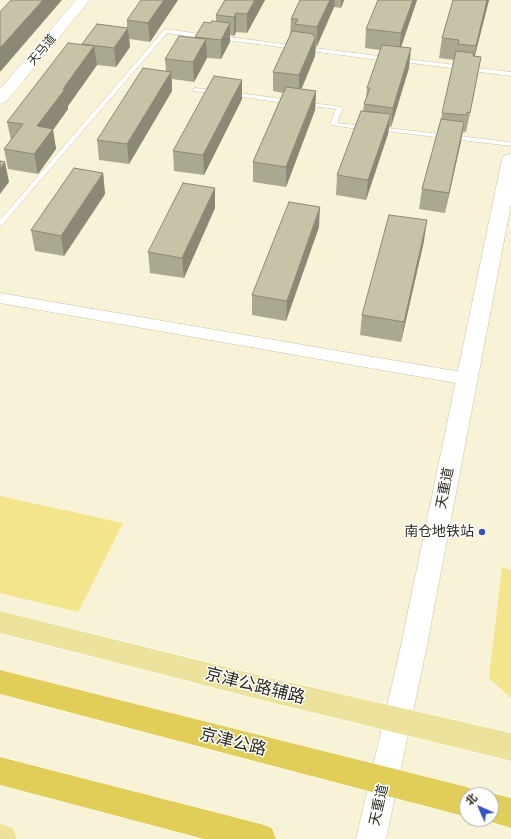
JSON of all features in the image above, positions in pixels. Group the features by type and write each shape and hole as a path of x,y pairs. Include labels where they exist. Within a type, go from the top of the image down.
{"highway":[{"name":"京津公路","path":"0,682 459,800"},
{"path":"0,771 261,839"},
{"path":"499,810 511,813"}],"main road":[{"name":"京津公路辅路","path":"0,622 266,689 511,747"}],"street":[{"name":"天马道","path":"0,99 84,0"},
{"name":"天重道","path":"371,839 385,781 396,720 413,650 511,159"},
{"path":"0,298 467,379"}],"lane":[{"path":"0,224 166,32 511,74"},
{"path":"195,90 294,102"},
{"path":"302,103 340,108 333,124 511,144"}],"shaded area":[{"path":"0,496 123,523 78,612 0,593"},
{"path":"502,567 511,570 511,698 489,678"}],"building":[{"path":"11,0 43,0 0,48 0,12"},
{"path":"141,0 164,0 148,23 127,20"},
{"path":"225,0 255,0 247,14 236,13 234,17 216,15"},
{"path":"300,0 330,0 317,27 295,24 298,19 291,19"},
{"path":"378,0 413,0 401,33 366,29"},
{"path":"453,0 487,0 476,46 458,44 459,40 442,38"},
{"path":"212,21 230,23 221,40 195,37 204,22 211,23"},
{"path":"97,24 128,28 114,48 82,44"},
{"path":"292,31 314,34 313,36 316,36 299,75 273,72"},
{"path":"179,36 206,39 193,62 165,59"},
{"path":"68,43 94,46 63,89 65,89 37,126 53,129 34,154 4,149 23,124 7,122"},
{"path":"382,45 411,48 393,108 364,104 370,88 367,88"},
{"path":"456,51 474,53 473,56 481,57 470,113 467,112 466,115 442,113"},
{"path":"143,68 171,72 127,144 97,140"},
{"path":"214,76 242,80 203,155 173,151"},
{"path":"286,87 316,91 286,167 253,162"},
{"path":"361,111 391,114 368,180 337,175"},
{"path":"441,119 464,122 449,193 422,189"},
{"path":"0,161 5,162 0,168"},
{"path":"74,168 103,173 61,236 31,230"},
{"path":"183,183 215,188 182,258 148,252"},
{"path":"289,202 320,207 287,301 252,295"},
{"path":"389,215 427,220 404,322 362,315"}],"place":[{"name":"南仓地铁站","path":"482,532"}]}
